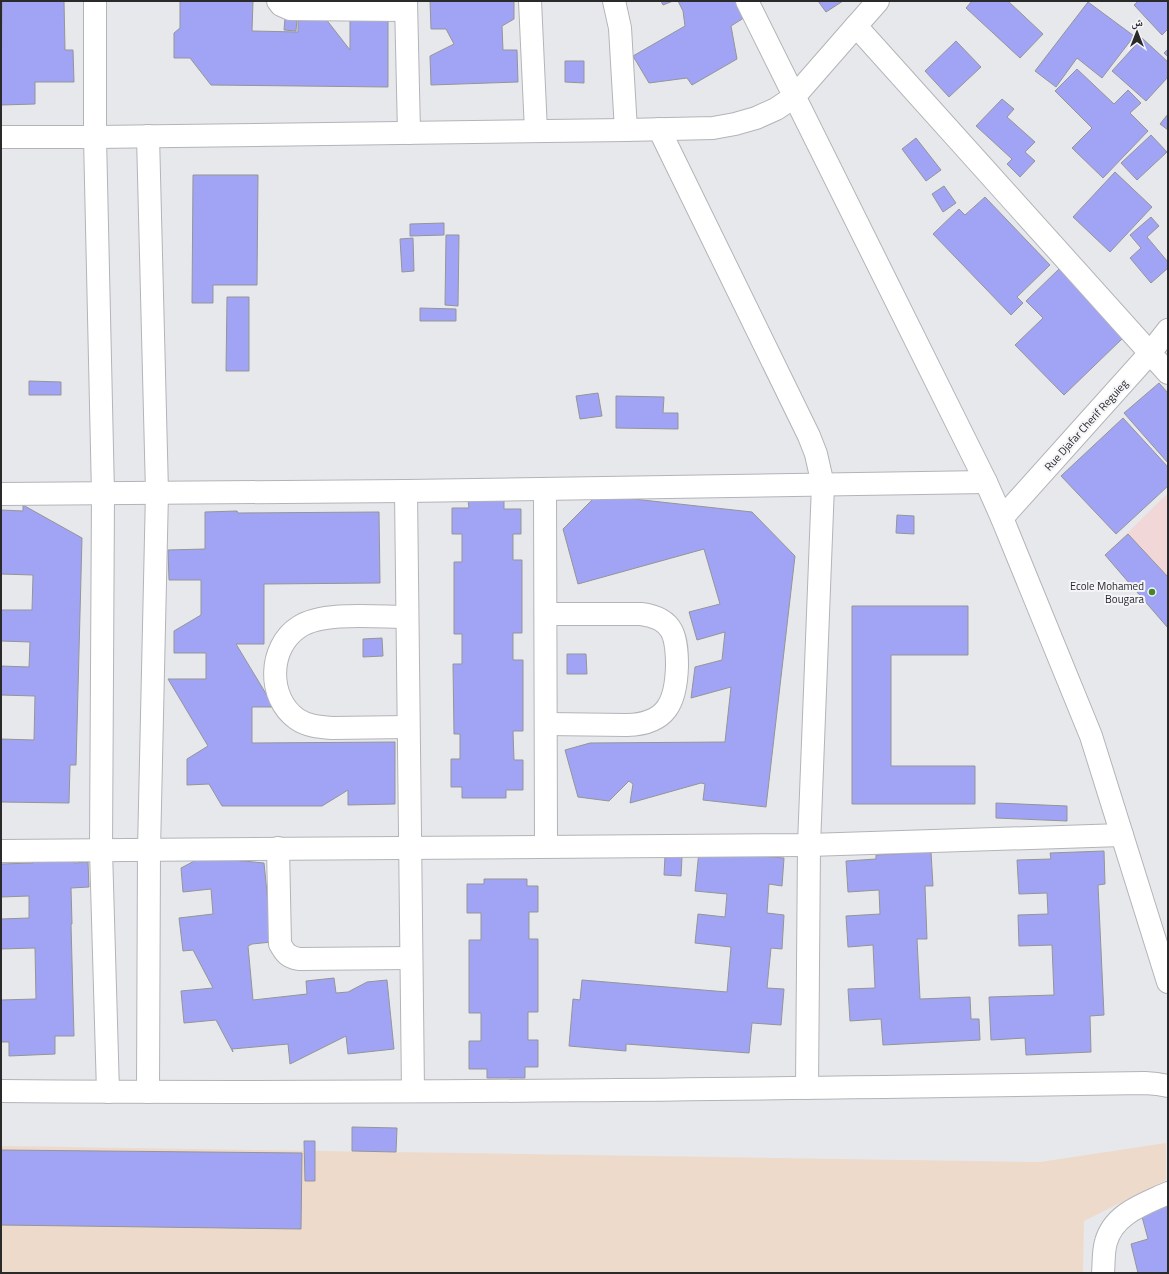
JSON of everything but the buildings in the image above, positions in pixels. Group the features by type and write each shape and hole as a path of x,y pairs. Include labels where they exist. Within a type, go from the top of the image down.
{"street":[{"path":"96,1 95,137 103,494 101,850 108,1092"},
{"path":"278,1 281,5 290,9 406,6 409,133"},
{"path":"530,1 536,131"},
{"path":"614,1 620,28 626,130"},
{"path":"747,1 986,482 1002,518 1091,736 1168,982"},
{"path":"1,137 659,130 714,128 756,118 794,97 878,1"},
{"path":"856,26 1168,373"},
{"path":"659,130 809,436 816,454 823,485 809,844 807,1088"},
{"path":"148,136 157,492 149,850 148,1092"},
{"name":"Rue Djafar Cherif Reguieg","path":"1002,518 1150,353 1168,330"},
{"path":"1,494 406,491 986,482"},
{"path":"545,489 546,846"},
{"path":"406,491 413,1091"},
{"path":"546,614 651,615 668,625 677,643 676,682 674,694 669,706 651,721 640,725 546,724"},
{"path":"407,617 336,617 311,622 299,627 286,638 277,656 274,675 278,694 288,711 297,719 308,724 332,728 408,727"},
{"path":"1,851 809,844 1122,835"},
{"path":"278,848 280,944 285,954 299,959 411,958"},
{"path":"1,1091 413,1091 807,1088 1145,1083 1168,1086"},
{"path":"1103,1273 1106,1240 1114,1224 1124,1214 1168,1193"}],"shaded area":[{"name":"Ecole Mohamed Bougara","path":"1168,493 1168,628 1105,555"},
{"path":"1166,1143 1166,1180 1084,1221 1083,1273 1,1273 1,1146 1040,1162"}],"place":[{"name":"Ecole Mohamed Bougara","path":"1152,592"}]}
